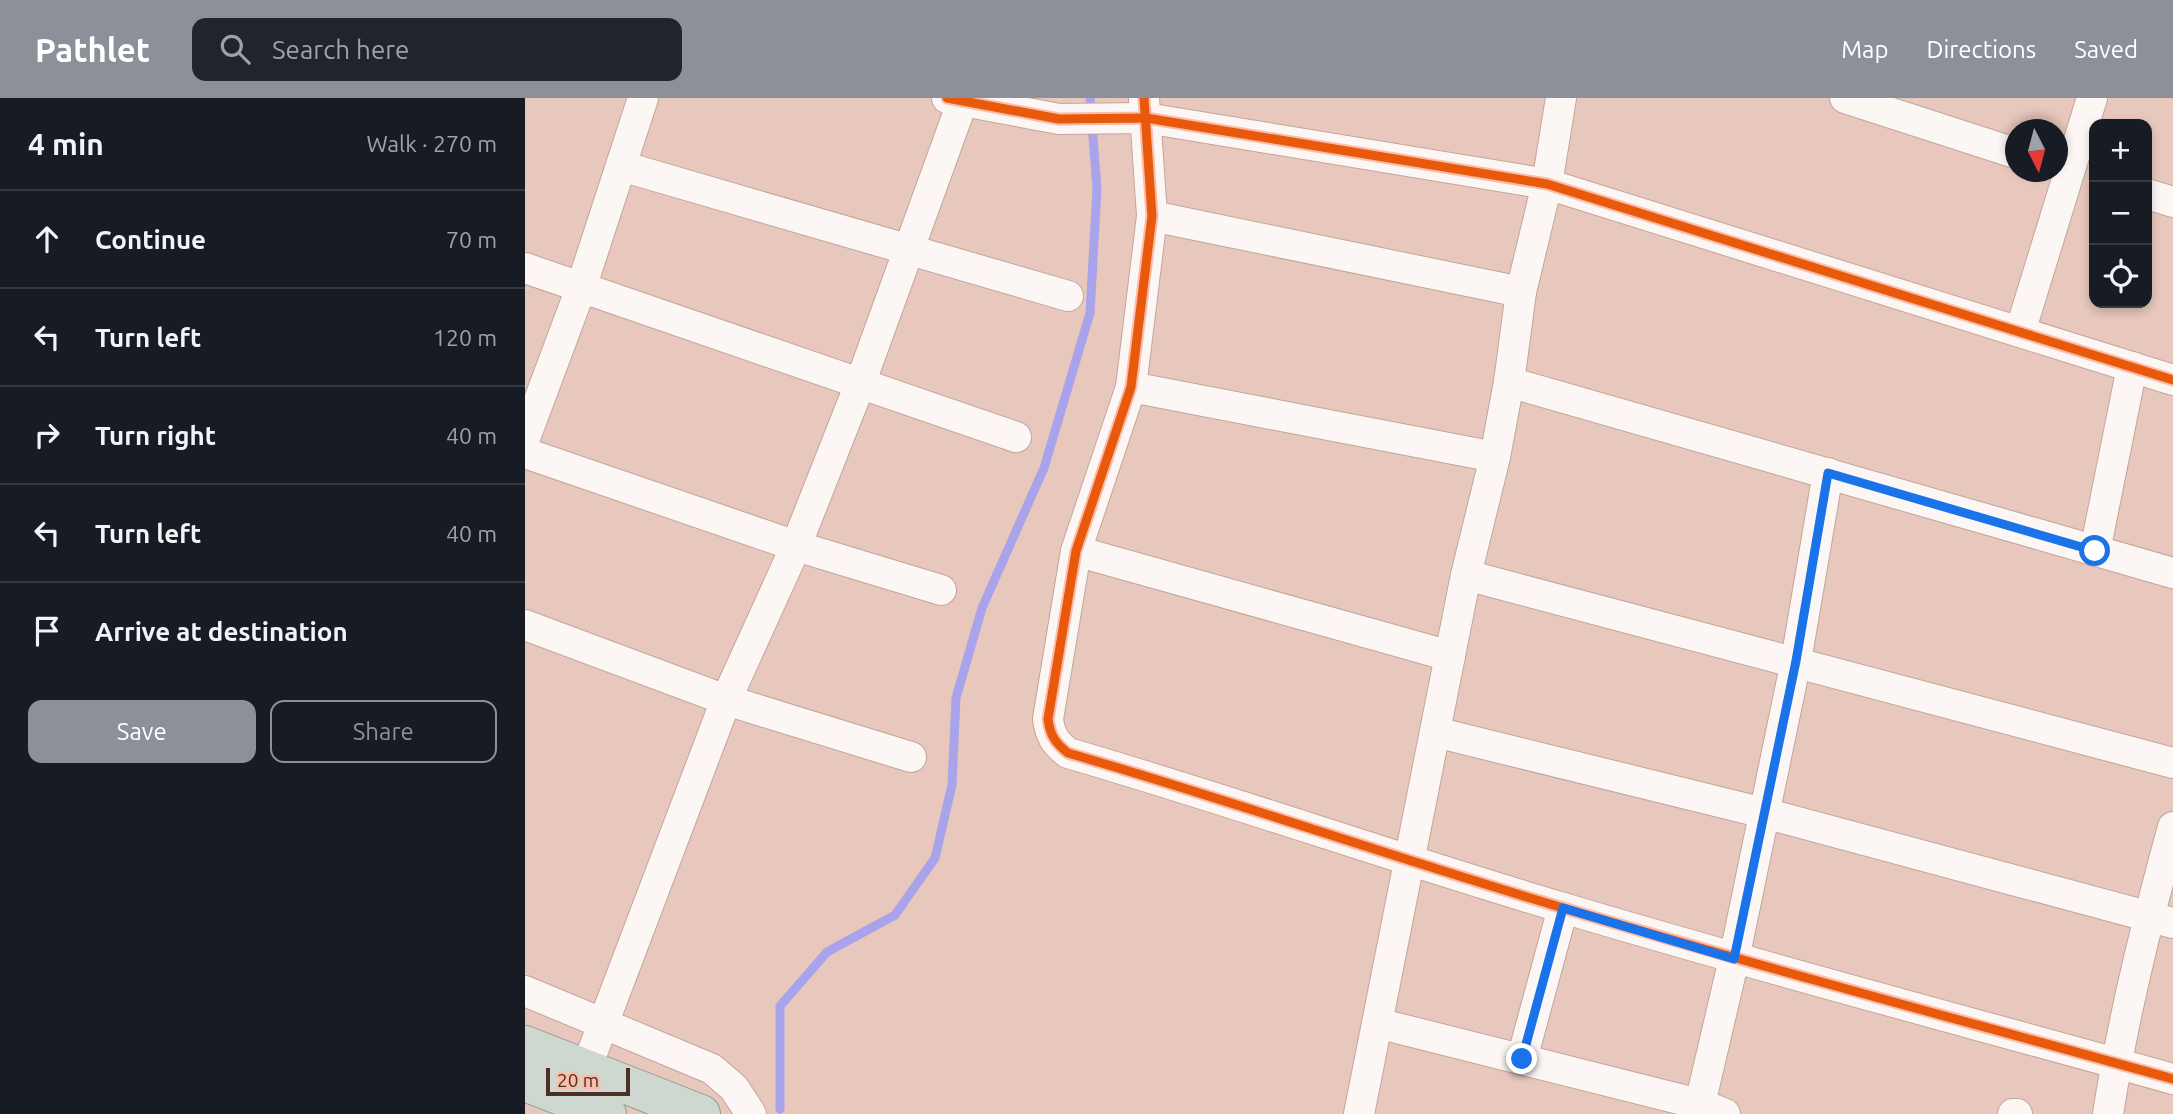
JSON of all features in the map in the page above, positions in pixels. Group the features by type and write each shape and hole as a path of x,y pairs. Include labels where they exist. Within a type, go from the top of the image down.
{"highway":[{"path":"525,1045 701,1114"},
{"path":"525,1082 607,1114"}],"street":[{"path":"525,438 581,288 643,98"},
{"path":"1359,1114 1466,575 1495,457 1509,382 1521,292 1547,184 1561,98"},
{"path":"1845,98 2005,150"},
{"path":"2021,332 2074,172 2092,98"},
{"path":"586,1069 726,700 796,546 860,384 909,250 955,100 1059,120 1145,108 1547,184 2173,380"},
{"path":"1145,108 1152,216 1131,387 1076,551 1048,719 1052,737 1058,746 1068,753 1408,862 1734,959 2173,1079"},
{"path":"621,166 1067,296"},
{"path":"2152,196 2173,202"},
{"path":"1152,216 1521,292"},
{"path":"525,268 1016,437"},
{"path":"2095,551 2132,367"},
{"path":"1509,382 2173,573"},
{"path":"1131,387 1495,457"},
{"path":"525,453 796,546 941,590"},
{"path":"1377,1023 1712,1109 1734,959 1796,661 1828,473"},
{"path":"1076,551 1450,656"},
{"path":"1466,575 2173,763"},
{"path":"525,625 726,700 911,757"},
{"path":"1435,732 1764,813 2161,919"},
{"path":"2108,1114 2116,1063 2161,919 2173,828"},
{"path":"1522,1059 1563,908"},
{"path":"525,990 712,1069 734,1088 751,1114"}],"waterway":[{"path":"780,1109 780,1006 827,952 895,915 935,858 952,785 956,698 982,608 1044,468 1090,313 1097,189 1090,98"}],"cycle path":[{"path":"947,98 1059,119 1146,118 1547,184 2173,380"},
{"path":"1144,98 1152,216 1131,387 1076,551 1048,719 1052,734 1060,746 1068,753 1636,930 2173,1079"}],"route":[{"path":"1522,1059 1563,908 1734,959 1796,661 1828,473 2095,551"}]}
